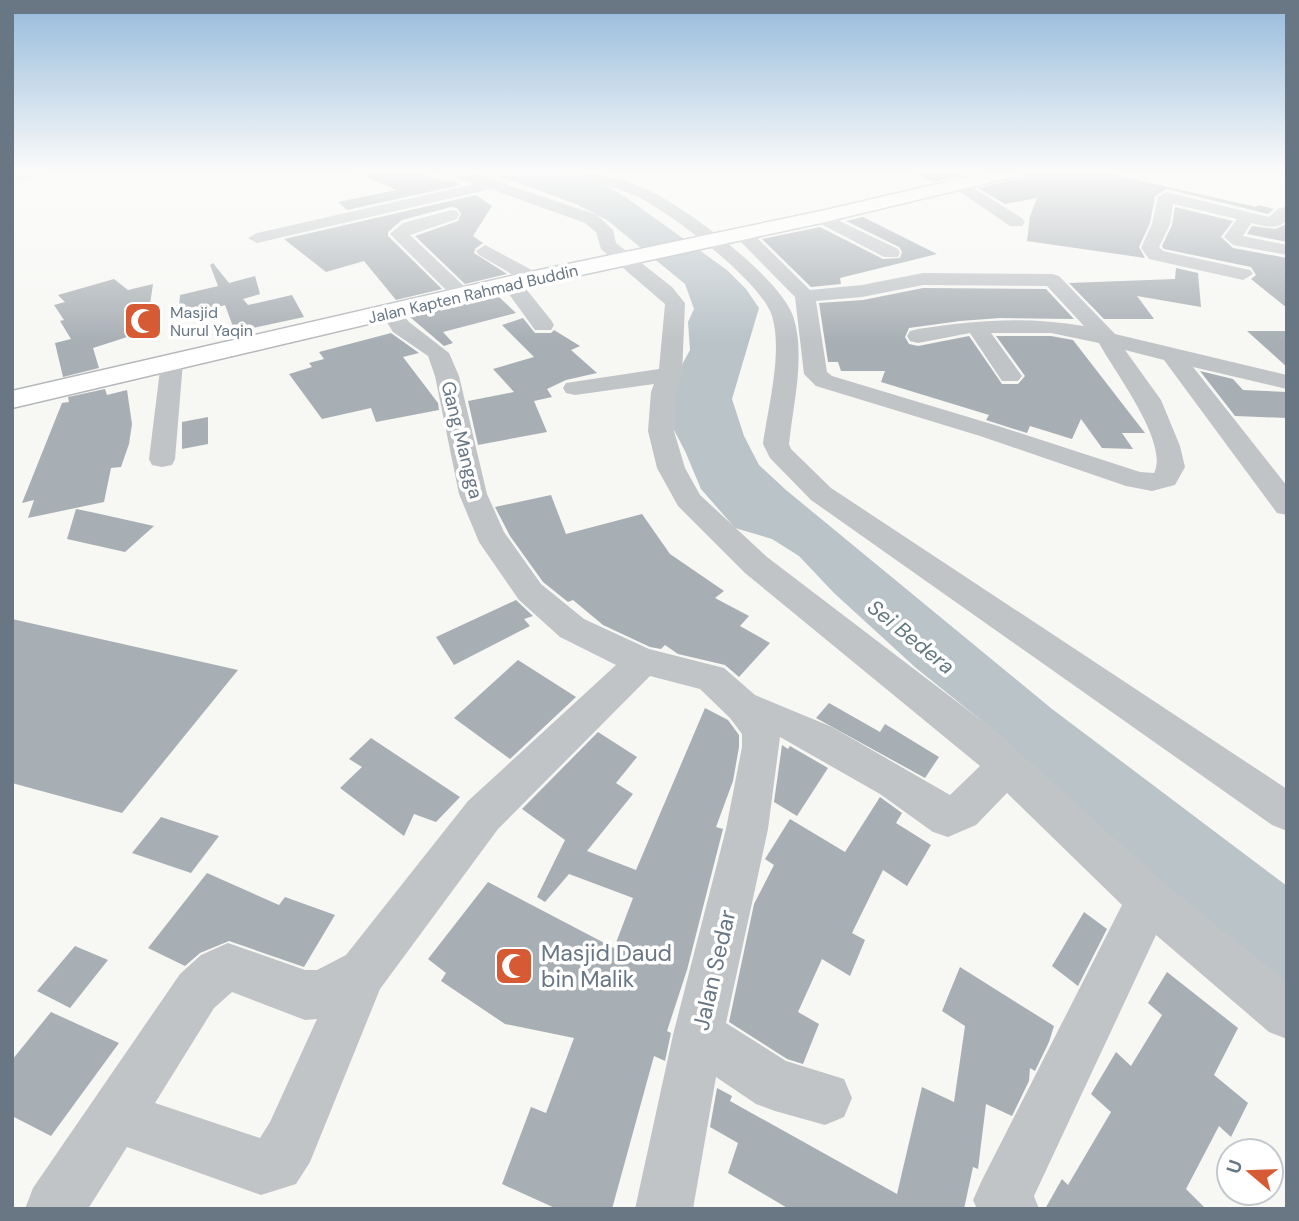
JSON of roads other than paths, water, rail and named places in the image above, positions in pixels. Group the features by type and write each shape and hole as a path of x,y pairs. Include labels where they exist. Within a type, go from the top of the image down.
{"main road":[{"name":"Jalan Kapten Rahmad Buddin","path":"12,400 178,355 391,313 523,281 771,228"}],"street":[{"path":"257,238 301,228"},
{"path":"408,228 399,234 462,295"},
{"path":"602,228 607,245 633,257 675,303 670,375 663,393 661,431 671,468 688,500 756,565 984,746 1149,900 1287,1014"},
{"path":"685,228 775,300 782,316 784,355 776,444 779,452 821,494 1287,812"},
{"path":"842,228 891,253"},
{"path":"1159,228 1150,248 1153,253 1243,274"},
{"path":"1239,228 1233,237 1239,241 1284,250"},
{"path":"743,234 805,296 816,374 824,381 989,431 1136,480 1152,482 1165,479 1171,467 1149,400 1108,339 1054,281 923,279 862,290 805,296"},
{"path":"485,251 523,281 543,325"},
{"name":"Gang Mangga","path":"391,313 401,327 438,354 447,376 473,494 490,535 530,592 572,628 604,645 643,661 711,678 752,719"},
{"path":"976,327 1010,376"},
{"path":"918,336 976,327 1052,327 1287,382"},
{"path":"162,459 178,355"},
{"path":"1173,356 1287,506"},
{"path":"1242,373 1270,403"},
{"path":"575,388 670,375"},
{"path":"115,1116 261,1167 276,1164 290,1142 363,972 483,815 643,661"},
{"path":"752,719 770,714 810,732 922,797 948,818 961,812 1005,768"},
{"name":"Jalan Sedar","path":"664,1209 698,1035 747,829 761,747 752,719"},
{"path":"1010,1209 1002,1200 1149,900"},
{"path":"54,1209 197,991 218,972 228,967 305,995 321,994 363,972"},
{"path":"698,1035 775,1085 825,1098"}],"water":[{"name":"Sei Bedera","path":"617,228 669,228 727,270 746,289 759,308 732,399 744,436 759,465 1052,709 1287,886 1287,1004 997,733 916,668 834,593 799,556 772,539 735,528 701,489 664,411 665,396 690,350 688,322 694,309 685,284"}],"place":[{"name":"Masjid Nurul Yaqin","path":"143,321"},
{"name":"Masjid Daud bin Malik","path":"514,966"}]}
